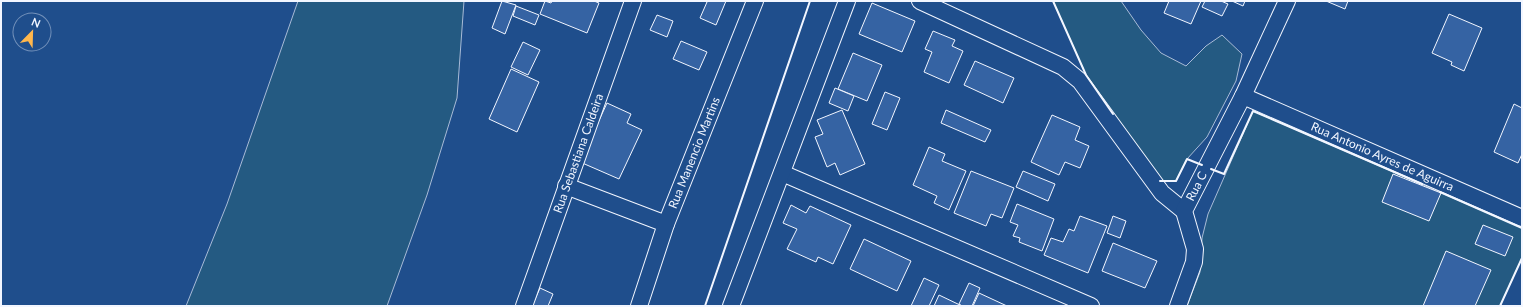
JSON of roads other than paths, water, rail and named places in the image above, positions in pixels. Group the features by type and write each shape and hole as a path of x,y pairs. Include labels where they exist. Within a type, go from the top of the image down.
{"street":[{"name":"Rua Sebastiana Caldeira","path":"524,306 633,1"},
{"name":"Rua Manencio Martins","path":"639,306 666,224 755,1"},
{"path":"731,306 847,1"},
{"path":"920,1 1063,67 1080,82 1162,193 1184,211"},
{"name":"Rua C","path":"1178,306 1194,262 1195,249 1184,211 1243,96 1287,1"},
{"name":"Rua Antonio Ayres de Aguirra","path":"1243,96 1522,218"},
{"path":"782,173 1091,306"},
{"path":"566,186 666,224"}]}
